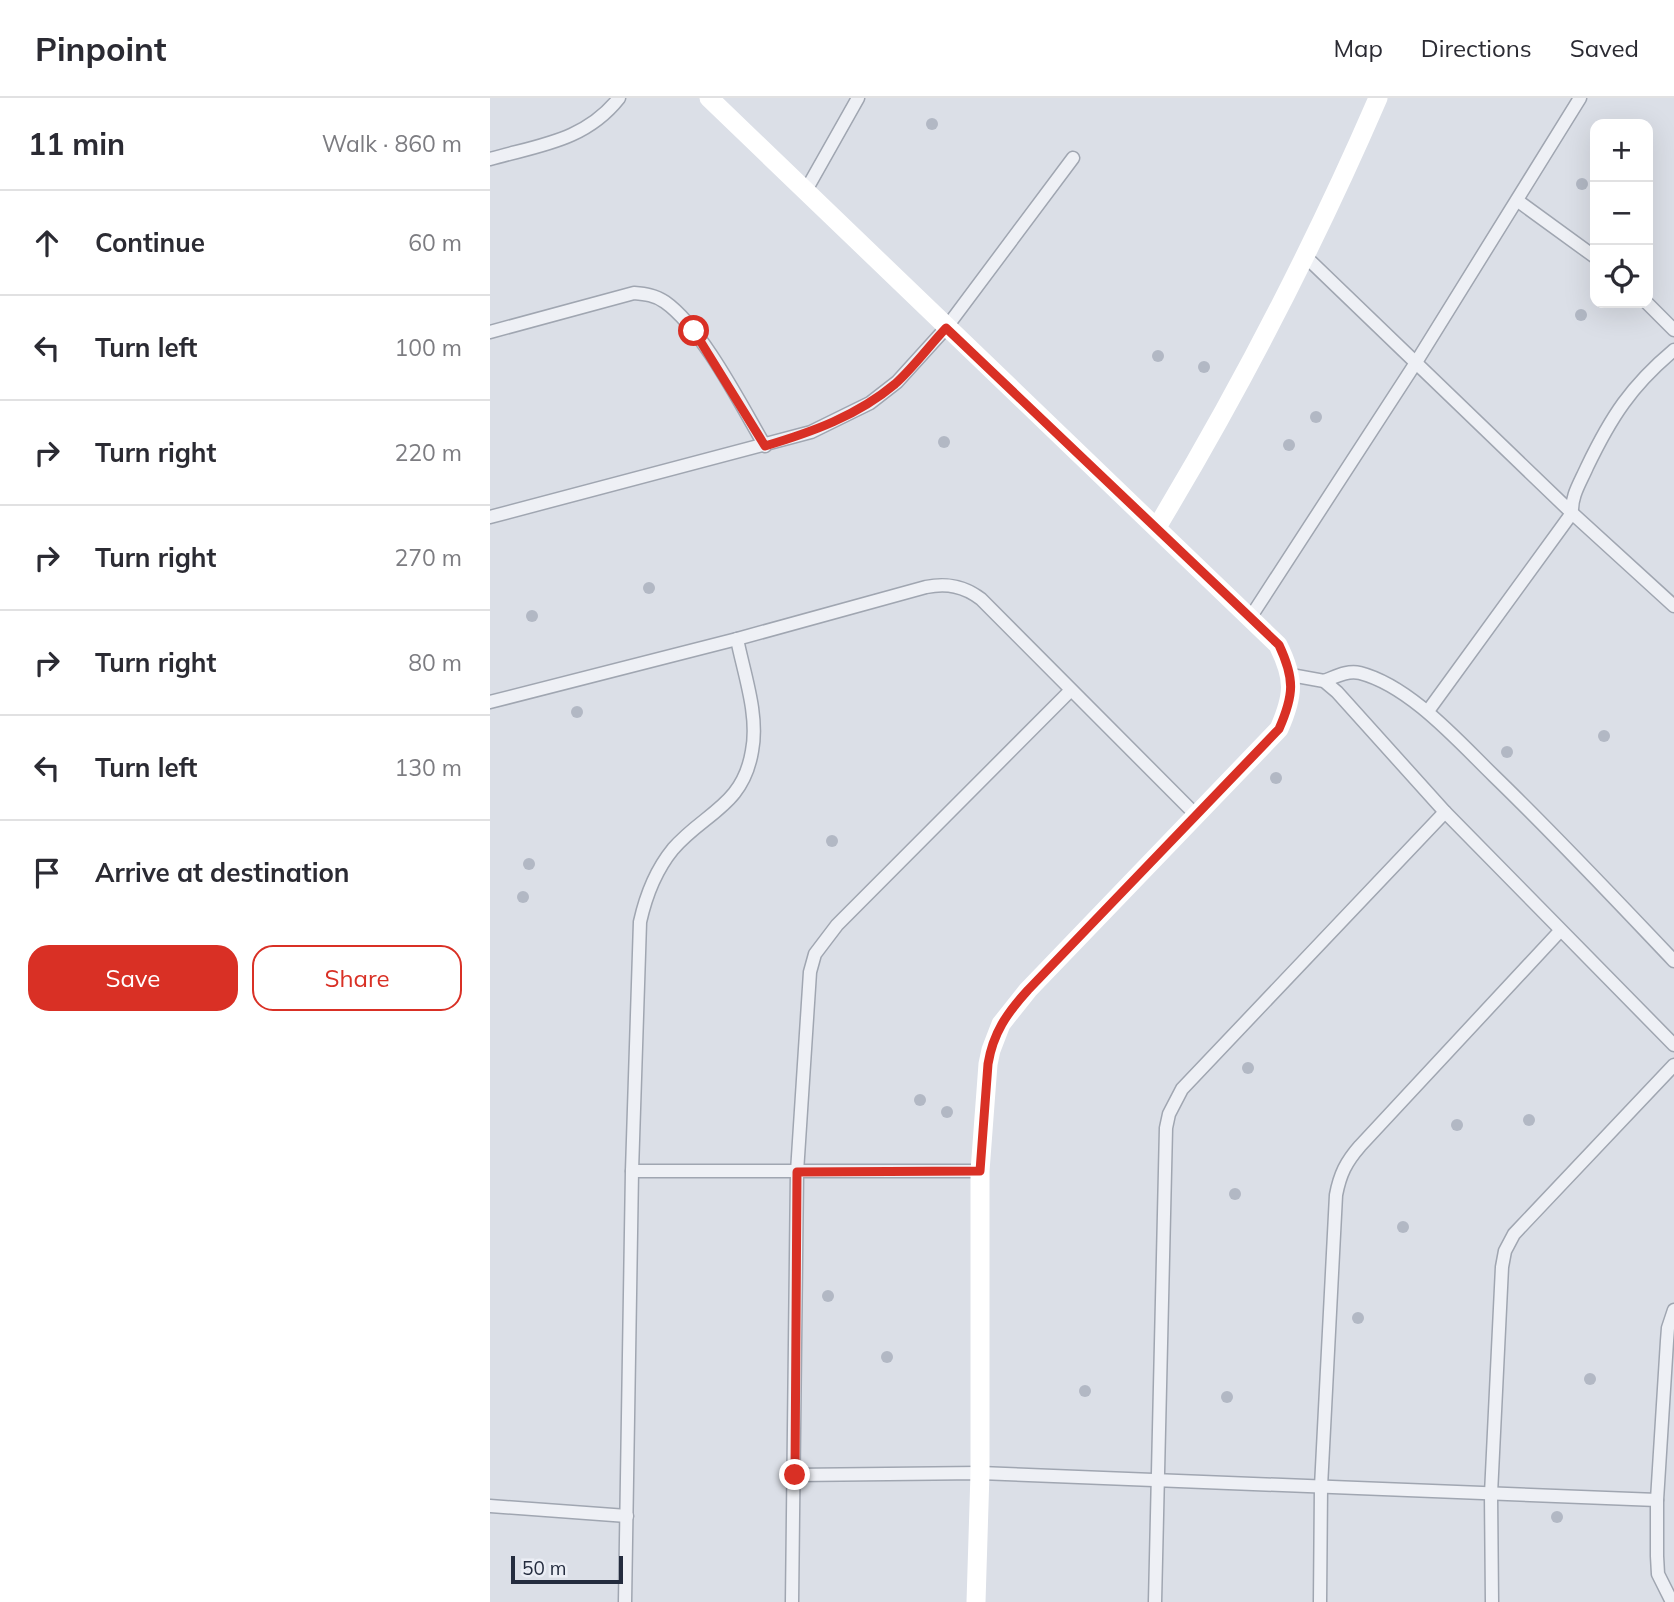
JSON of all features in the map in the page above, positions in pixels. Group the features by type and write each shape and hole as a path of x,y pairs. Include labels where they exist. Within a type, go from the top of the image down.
{"street":[{"path":"490,159 588,128 619,98"},
{"path":"709,98 1279,645 1291,676 1292,692 1279,729 1028,990 1001,1024 990,1050 980,1171 976,1602"},
{"path":"805,191 858,98"},
{"path":"1157,527 1207,443 1305,256 1337,192 1378,98"},
{"path":"1250,618 1415,364 1580,98"},
{"path":"490,517 765,446 811,432 870,403 897,382 946,328 1073,158"},
{"path":"1517,201 1590,253"},
{"path":"1305,256 1572,513 1674,606"},
{"path":"490,332 634,293 650,295 664,301 694,331 765,446"},
{"path":"1652,308 1674,330"},
{"path":"1428,711 1572,513 1576,489 1614,415 1647,372 1674,350"},
{"path":"490,702 926,587 950,585 972,592 981,599 1196,816"},
{"path":"625,1602 632,1171 640,922 646,896 656,874 673,849 720,810 735,793 746,773 753,749 752,706 737,639"},
{"path":"1291,676 1324,681 1351,671 1361,673 1428,711 1564,846 1674,961"},
{"path":"1324,681 1445,812 1674,1045"},
{"path":"792,1602 797,1172 808,990 815,954 846,916 1070,691"},
{"path":"1155,1602 1166,1128 1169,1114 1182,1089 1445,812"},
{"path":"1320,1602 1321,1487 1339,1175 1360,1146 1560,931"},
{"path":"1492,1602 1491,1494 1505,1251 1514,1234 1674,1065"},
{"path":"632,1171 980,1171"},
{"path":"1672,1602 1658,1574 1657,1500 1668,1328 1674,1310"},
{"path":"795,1475 979,1474 1657,1500"},
{"path":"490,1506 627,1516"}],"building":[{"path":"932,118 938,124 932,130 926,124"},
{"path":"1577,179 1587,179 1587,189 1577,189"},
{"path":"1581,309 1587,315 1581,321 1575,315"},
{"path":"1158,350 1164,356 1158,362 1152,356"},
{"path":"1204,361 1210,367 1204,373 1198,367"},
{"path":"1311,412 1321,412 1321,422 1311,422"},
{"path":"939,437 949,437 949,447 939,447"},
{"path":"1289,439 1295,445 1289,451 1283,445"},
{"path":"644,583 654,583 654,593 644,593"},
{"path":"532,610 538,616 532,622 526,616"},
{"path":"577,706 583,712 577,718 571,712"},
{"path":"1604,730 1610,736 1604,742 1598,736"},
{"path":"1507,746 1513,752 1507,758 1501,752"},
{"path":"1276,772 1282,778 1276,784 1270,778"},
{"path":"832,835 838,841 832,847 826,841"},
{"path":"529,858 535,864 529,870 523,864"},
{"path":"523,891 529,897 523,903 517,897"},
{"path":"1248,1062 1254,1068 1248,1074 1242,1068"},
{"path":"920,1094 926,1100 920,1106 914,1100"},
{"path":"947,1106 953,1112 947,1118 941,1112"},
{"path":"1529,1114 1535,1120 1529,1126 1523,1120"},
{"path":"1452,1120 1462,1120 1462,1130 1452,1130"},
{"path":"1235,1188 1241,1194 1235,1200 1229,1194"},
{"path":"1403,1221 1409,1227 1403,1233 1397,1227"},
{"path":"828,1290 834,1296 828,1302 822,1296"},
{"path":"1358,1312 1364,1318 1358,1324 1352,1318"},
{"path":"882,1352 892,1352 892,1362 882,1362"},
{"path":"1585,1374 1595,1374 1595,1384 1585,1384"},
{"path":"1085,1385 1091,1391 1085,1397 1079,1391"},
{"path":"1227,1391 1233,1397 1227,1403 1221,1397"},
{"path":"1557,1511 1563,1517 1557,1523 1551,1517"}],"route":[{"path":"694,331 765,446 811,432 870,403 897,382 946,328 1279,645 1291,676 1292,692 1279,729 1028,990 1001,1024 990,1050 980,1171 797,1172 795,1475"}]}
